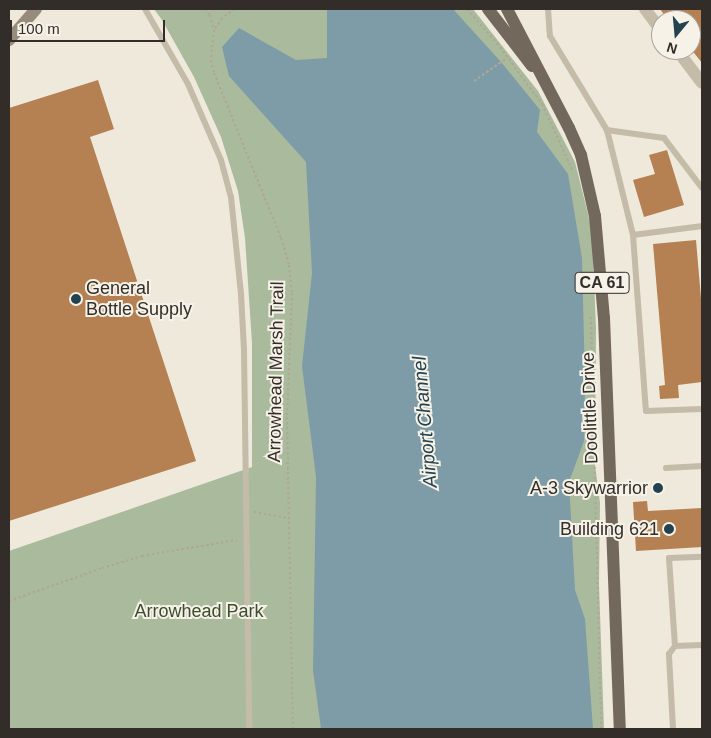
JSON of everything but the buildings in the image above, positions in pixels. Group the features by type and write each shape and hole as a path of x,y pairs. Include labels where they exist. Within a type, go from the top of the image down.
{"main road":[{"path":"9,40 36,9"},
{"name":"Doolittle Drive","path":"488,9 553,94"},
{"name":"Doolittle Drive","path":"507,9 553,94 581,155 594,208 600,254 620,729"}],"street":[{"path":"685,60 702,83"}],"lane":[{"path":"145,9 188,84 221,160 231,197 241,294 243,341 244,511 249,729"},
{"path":"548,9 550,36 607,130 633,235 646,410 702,409"},
{"path":"607,130 664,138 702,188"},
{"path":"633,235 702,226"},
{"path":"666,468 702,466"},
{"path":"673,729 669,654 675,646 669,558 702,557"},
{"path":"675,646 702,645"}],"path":[{"path":"205,9 210,15 214,30"},
{"path":"214,30 222,18 235,9"},
{"path":"262,9 273,9"},
{"path":"467,9 542,104 574,174"},
{"name":"Arrowhead Marsh Trail","path":"214,30 211,43 214,73 278,229 289,265 292,293 287,417 292,729"},
{"path":"474,81 507,58"},
{"path":"591,309 601,729"},
{"path":"244,511 289,518"},
{"path":"9,601 142,556 245,538"}],"green space":[{"name":"Arrowhead Park","path":"154,9 473,9 538,91 575,162 592,230 596,328 595,465 600,503 599,584 604,729 9,729 9,551 252,467 252,343 245,238 238,191 221,137 194,77"}],"water":[{"name":"Airport Channel","path":"327,9 453,9 501,62 540,110 537,132 568,174 582,258 585,382 584,441 569,482 575,590 585,619 593,729 321,729 313,670 316,477 302,366 312,273 306,162 229,76 222,47 239,28 296,60 327,58"}],"place":[{"name":"General Bottle Supply","path":"76,299"},
{"name":"A-3 Skywarrior","path":"658,488"},
{"name":"Building 621","path":"669,529"}]}
